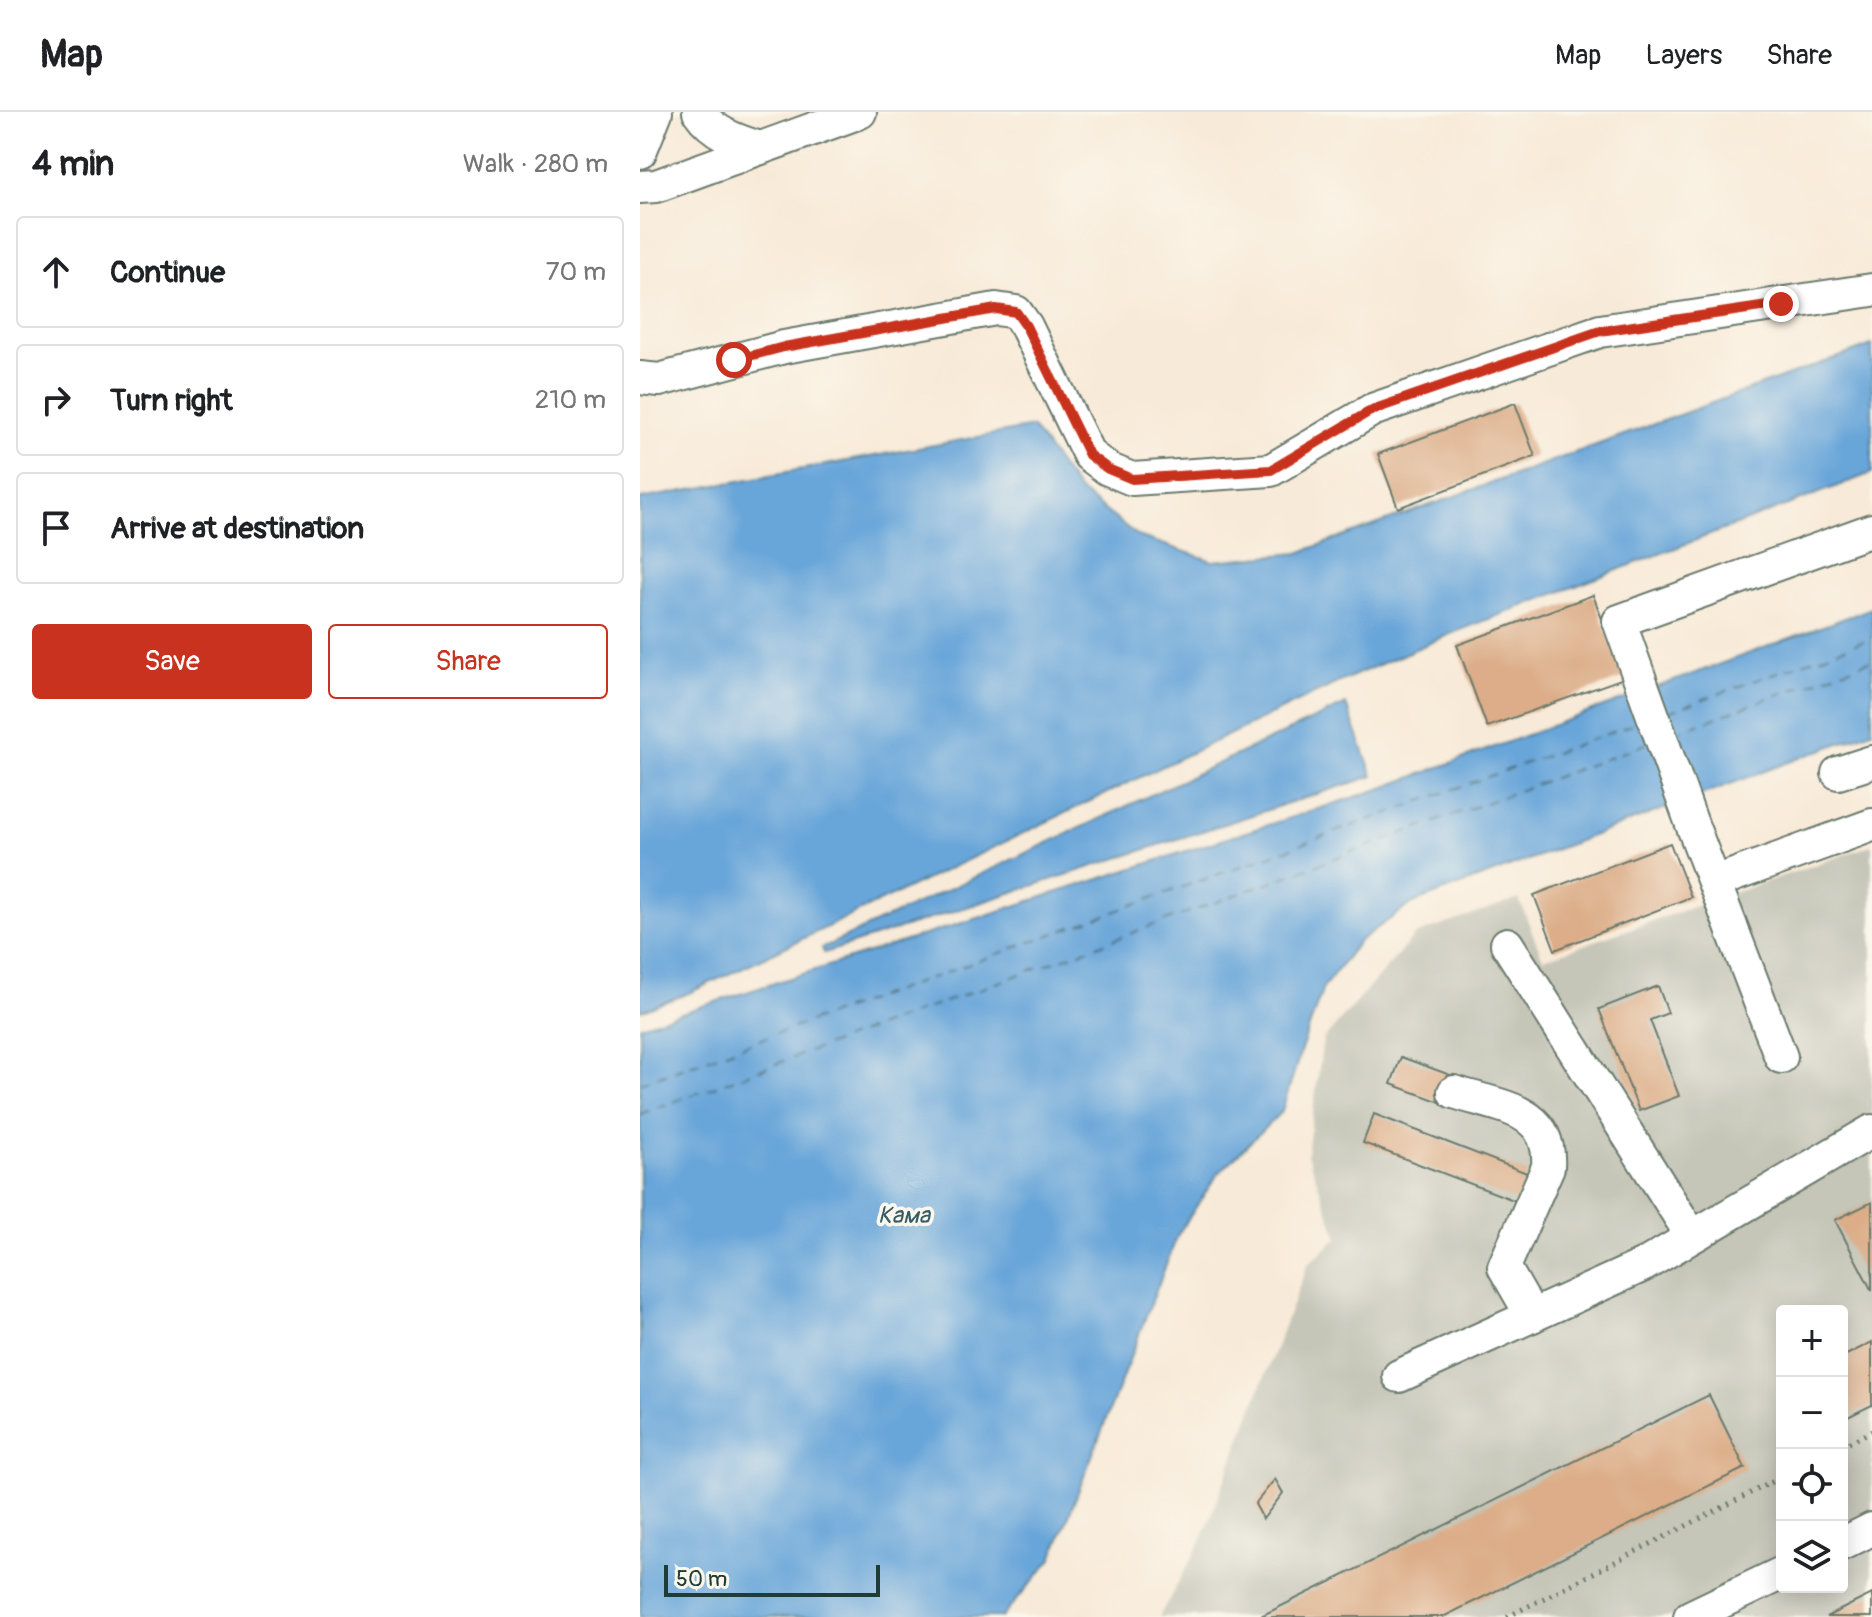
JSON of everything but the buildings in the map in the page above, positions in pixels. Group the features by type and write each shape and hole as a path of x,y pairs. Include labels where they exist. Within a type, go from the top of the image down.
{"street":[{"path":"640,152 656,112"},
{"path":"699,112 731,139 760,148"},
{"path":"640,187 656,186 860,112"},
{"path":"640,378 659,380 784,347 996,309 1016,312 1026,326 1089,455 1108,469 1132,479 1271,470 1372,410 1600,331 1872,290"},
{"path":"1781,1057 1619,621 1872,530"},
{"path":"1838,773 1872,762"},
{"path":"1715,882 1872,825"},
{"path":"1507,944 1692,1236"},
{"path":"1454,1092 1531,1117 1544,1132 1549,1149 1548,1167 1504,1267 1532,1316"},
{"path":"1399,1376 1644,1265 1872,1131"},
{"path":"1848,1541 1872,1529"},
{"path":"1690,1617 1776,1576"}],"path":[{"path":"1848,1443 1872,1431"},
{"path":"1507,1617 1776,1480"}],"shaded area":[{"path":"1872,845 1872,1617 1159,1617 1201,1542 1308,1264 1338,1238 1307,1154 1323,1040 1415,935 1519,899 1543,959"}],"water":[{"path":"1872,345 1872,473 1455,632 1339,682 689,993 640,1011 640,499 1032,427 1078,490 1138,536 1213,561 1298,553"},
{"name":"Кама","path":"1872,608 1872,731 1413,903 1359,941 1323,988 1282,1111 1218,1174 1178,1234 1052,1559 1002,1617 640,1617 640,1026 1380,789"},
{"path":"1346,704 1373,776 824,953 822,948"}],"ferry route":[{"path":"1668,712 1872,638"},
{"path":"1674,733 1872,660"},
{"path":"640,1083 1640,722"},
{"path":"640,1114 1646,744"}],"route":[{"path":"734,360 784,347 996,309 1016,312 1026,326 1089,455 1108,469 1132,479 1271,470 1372,410 1600,331 1781,304"}]}
